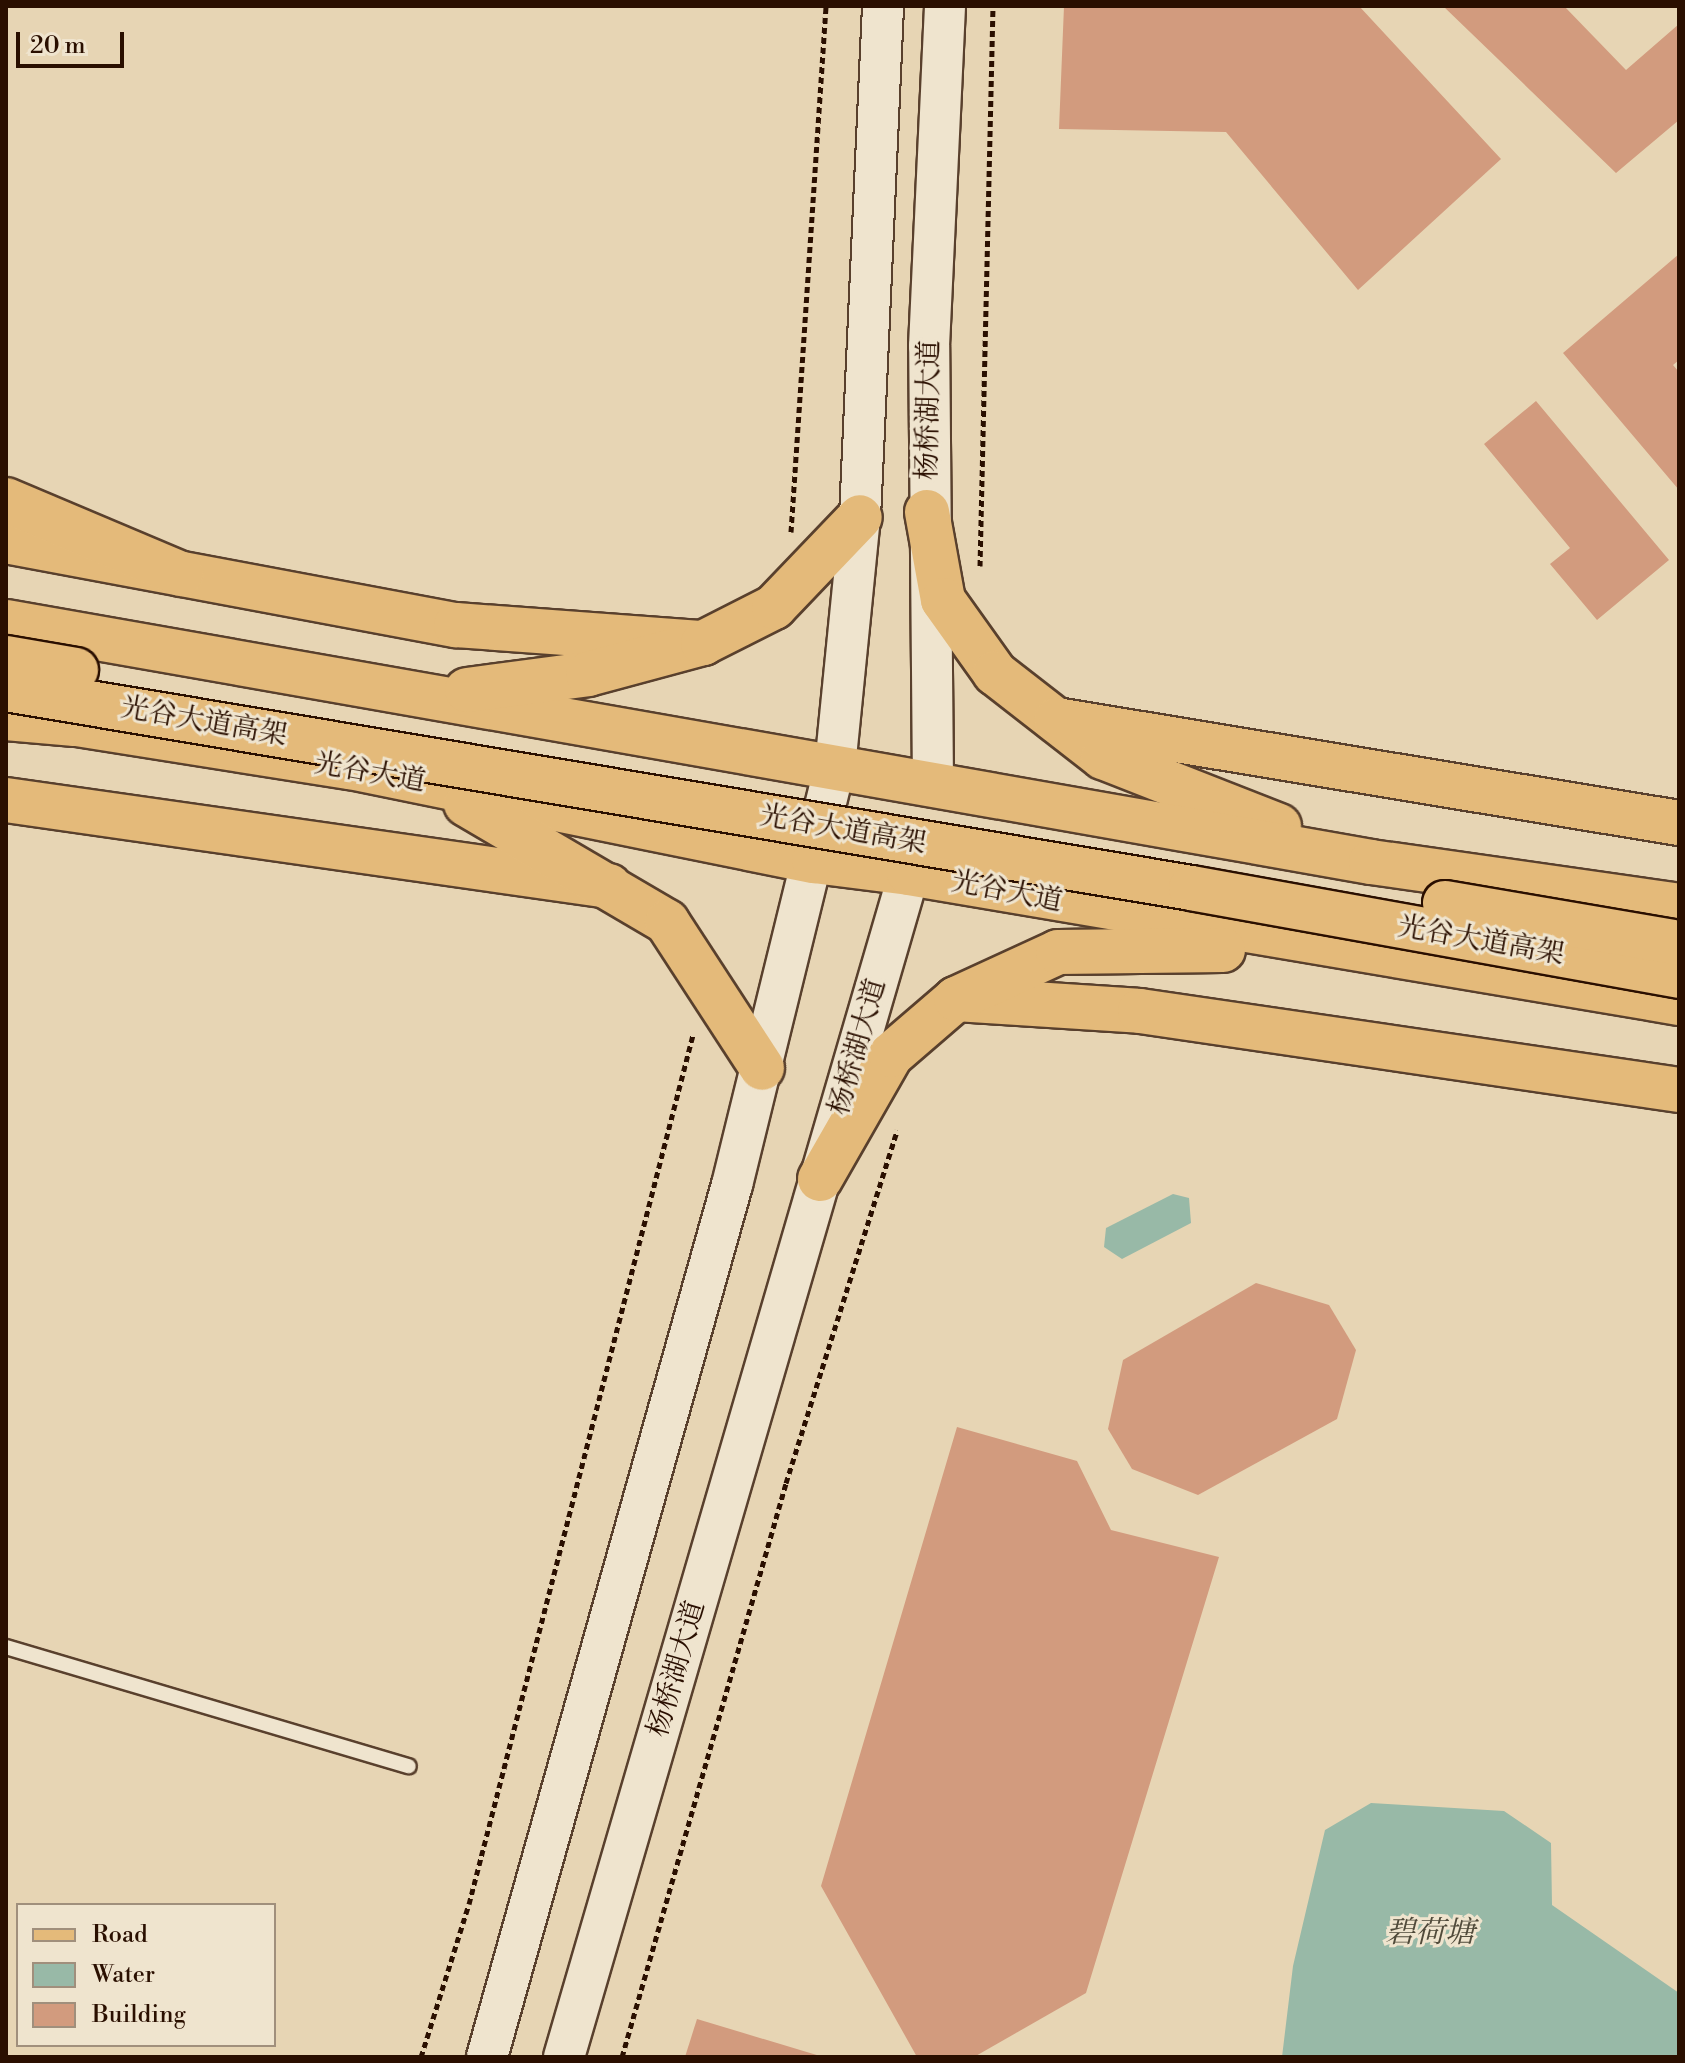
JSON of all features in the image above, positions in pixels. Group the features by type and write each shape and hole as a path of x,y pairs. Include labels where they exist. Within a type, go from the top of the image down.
{"main road":[{"path":"487,2057 762,1068 835,767 860,517 883,6"},
{"name":"杨桥湖大道","path":"564,2057 933,784 927,512 945,6"},
{"path":"6,500 181,574"},
{"path":"927,512 943,600 995,673 1103,757 1371,862"},
{"path":"424,696 588,674 703,643 774,607 860,517"},
{"path":"6,541 456,625 703,643"},
{"path":"6,594 132,644"},
{"path":"6,622 1371,862 1679,906"},
{"name":"光谷大道高架","path":"6,658 1679,943"},
{"name":"光谷大道高架","path":"6,689 1191,888 1679,976"},
{"name":"光谷大道","path":"6,712 350,767 814,861 909,873 1332,948 1659,1001 1679,1016"},
{"path":"6,718 75,724"},
{"path":"1056,720 1679,823"},
{"path":"350,767 473,807 667,922 762,1068"},
{"path":"6,800 609,886"},
{"path":"820,1179 891,1055 956,999 1058,952 1332,948"},
{"path":"956,999 1140,1011 1679,1090"}],"lane":[{"path":"6,1647 409,1766"}],"path":[{"path":"786,595 826,6"},
{"path":"980,572 993,6"},
{"path":"421,2057 469,1904 679,1104 703,974"},
{"path":"622,2057 786,1483 899,1125"}],"water":[{"path":"1173,1194 1189,1198 1191,1223 1122,1259 1104,1247 1106,1228"},
{"name":"碧荷塘","path":"1371,1803 1504,1811 1551,1843 1552,1905 1679,1993 1679,2057 1282,2057 1293,1966 1325,1830"}],"building":[{"path":"1064,6 1359,6 1501,159 1358,290 1226,132 1059,129"},
{"path":"1443,6 1564,6 1626,70 1679,24 1679,120 1616,173"},
{"path":"1679,254 1679,360 1673,365 1679,372 1679,490 1563,353"},
{"path":"1536,401 1669,560 1597,620 1550,564 1570,548 1484,444"},
{"path":"1256,1283 1329,1305 1356,1350 1337,1419 1198,1495 1132,1469 1108,1429 1123,1360"},
{"path":"957,1427 1077,1461 1111,1530 1219,1557 1086,1993 974,2057 917,2057 821,1886"},
{"path":"697,2019 820,2056 820,2057 685,2057"}]}
